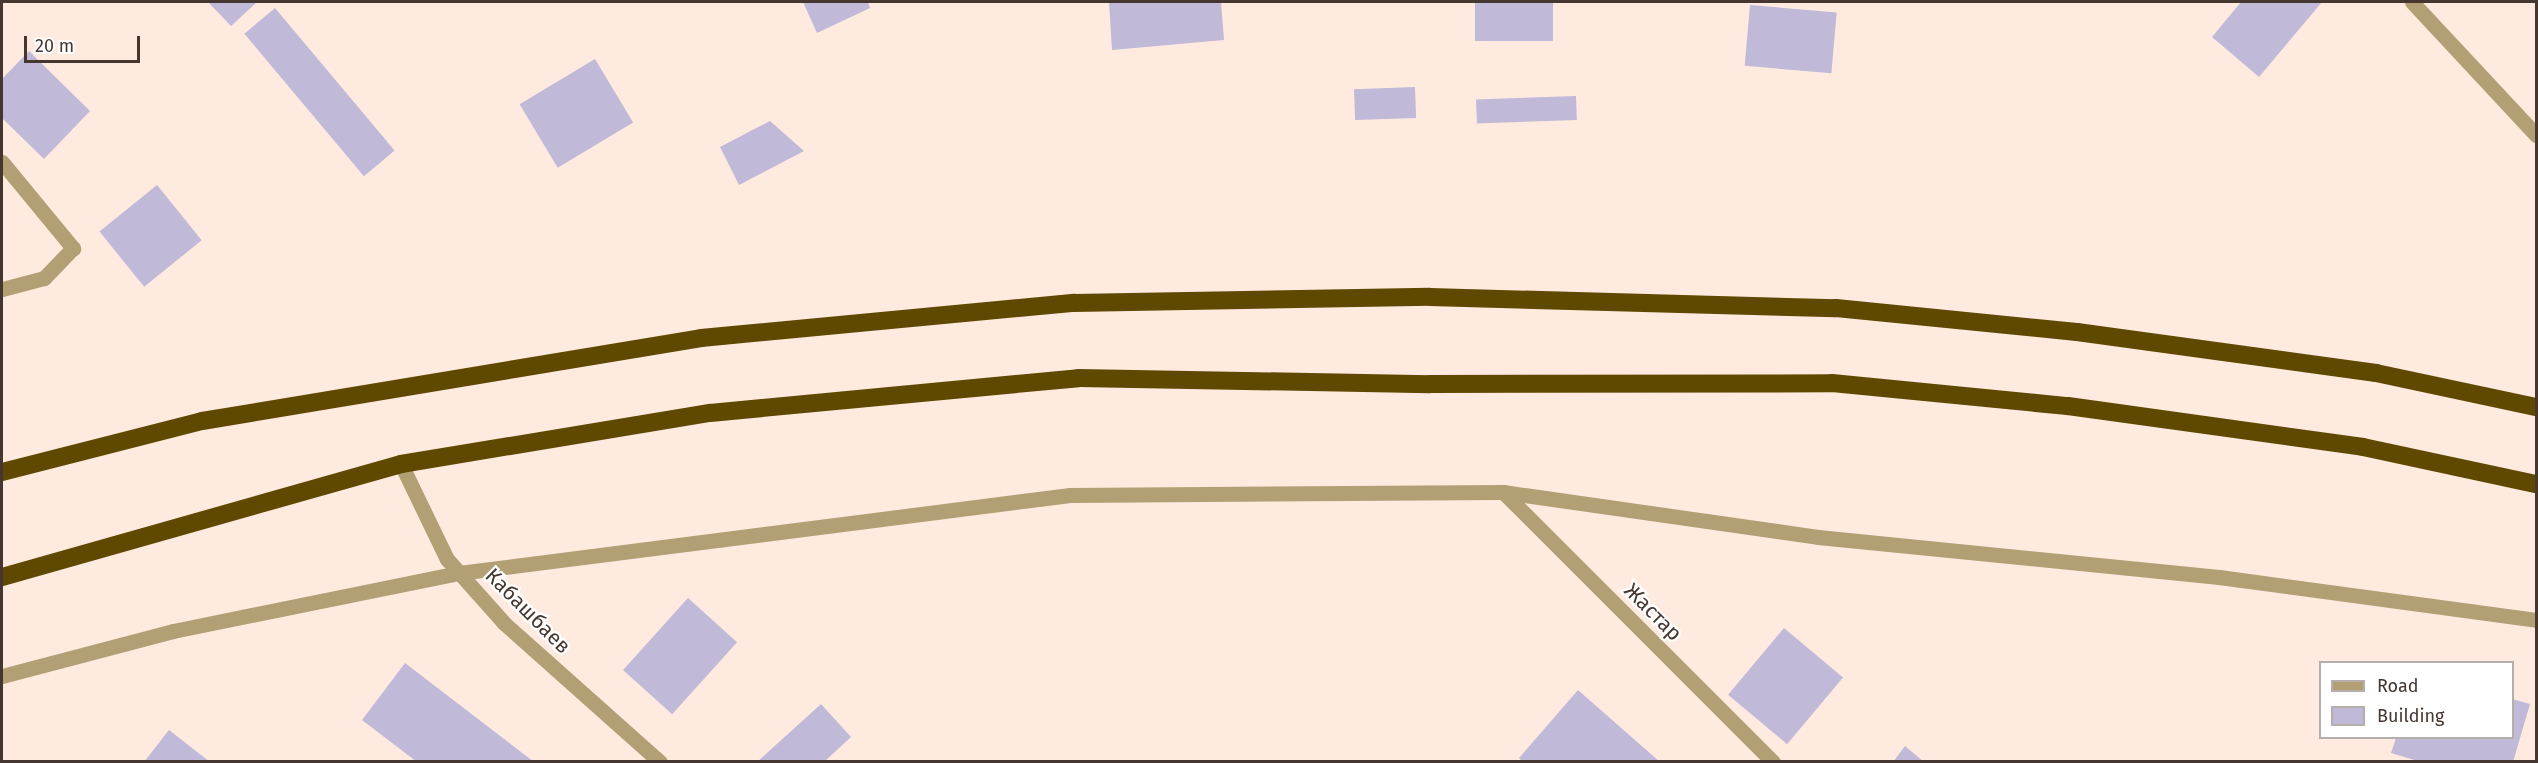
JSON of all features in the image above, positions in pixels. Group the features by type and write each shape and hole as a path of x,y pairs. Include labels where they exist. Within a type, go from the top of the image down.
{"highway":[{"path":"2,472 202,421 689,340 1074,303 1430,297 1836,308 2077,332 2376,373 2536,407"},
{"path":"2,578 401,464 710,412 1078,378 1832,383 2068,406 2363,447 2536,484"}],"street":[{"path":"2412,2 2536,135"},
{"path":"2,162 73,248 44,278 2,289"},
{"name":"Кабашбаев","path":"401,464 447,559 459,573 504,623 660,762"},
{"path":"2,676 173,631 459,573 1070,495 1503,492 1818,537 2219,578 2536,620"},
{"name":"Жастар","path":"1503,492 1773,762"}],"building":[{"path":"208,2 257,2 231,26"},
{"path":"803,2 868,2 870,8 817,33"},
{"path":"1109,2 1221,2 1224,40 1112,50"},
{"path":"1475,2 1553,2 1553,41 1475,41"},
{"path":"2241,2 2322,2 2259,77 2212,37"},
{"path":"1750,5 1837,13 1831,73 1745,66"},
{"path":"275,8 395,150 364,176 244,34"},
{"path":"29,51 90,111 44,159 2,118 2,79"},
{"path":"595,59 633,122 558,168 520,104"},
{"path":"1415,87 1416,118 1355,120 1354,89"},
{"path":"1576,96 1577,120 1477,123 1476,99"},
{"path":"770,121 804,151 739,185 720,147"},
{"path":"157,185 202,240 144,287 99,232"},
{"path":"688,598 737,642 672,714 623,670"},
{"path":"1784,628 1843,677 1787,744 1728,695"},
{"path":"405,663 534,762 417,762 362,720"},
{"path":"1578,690 1660,762 1523,762 1519,758"},
{"path":"2514,700 2530,704 2513,762 2421,762 2391,753 2396,739 2514,739"},
{"path":"821,704 851,737 824,762 757,762"},
{"path":"169,730 210,762 144,762"},
{"path":"1905,746 1924,762 1893,762"}]}
